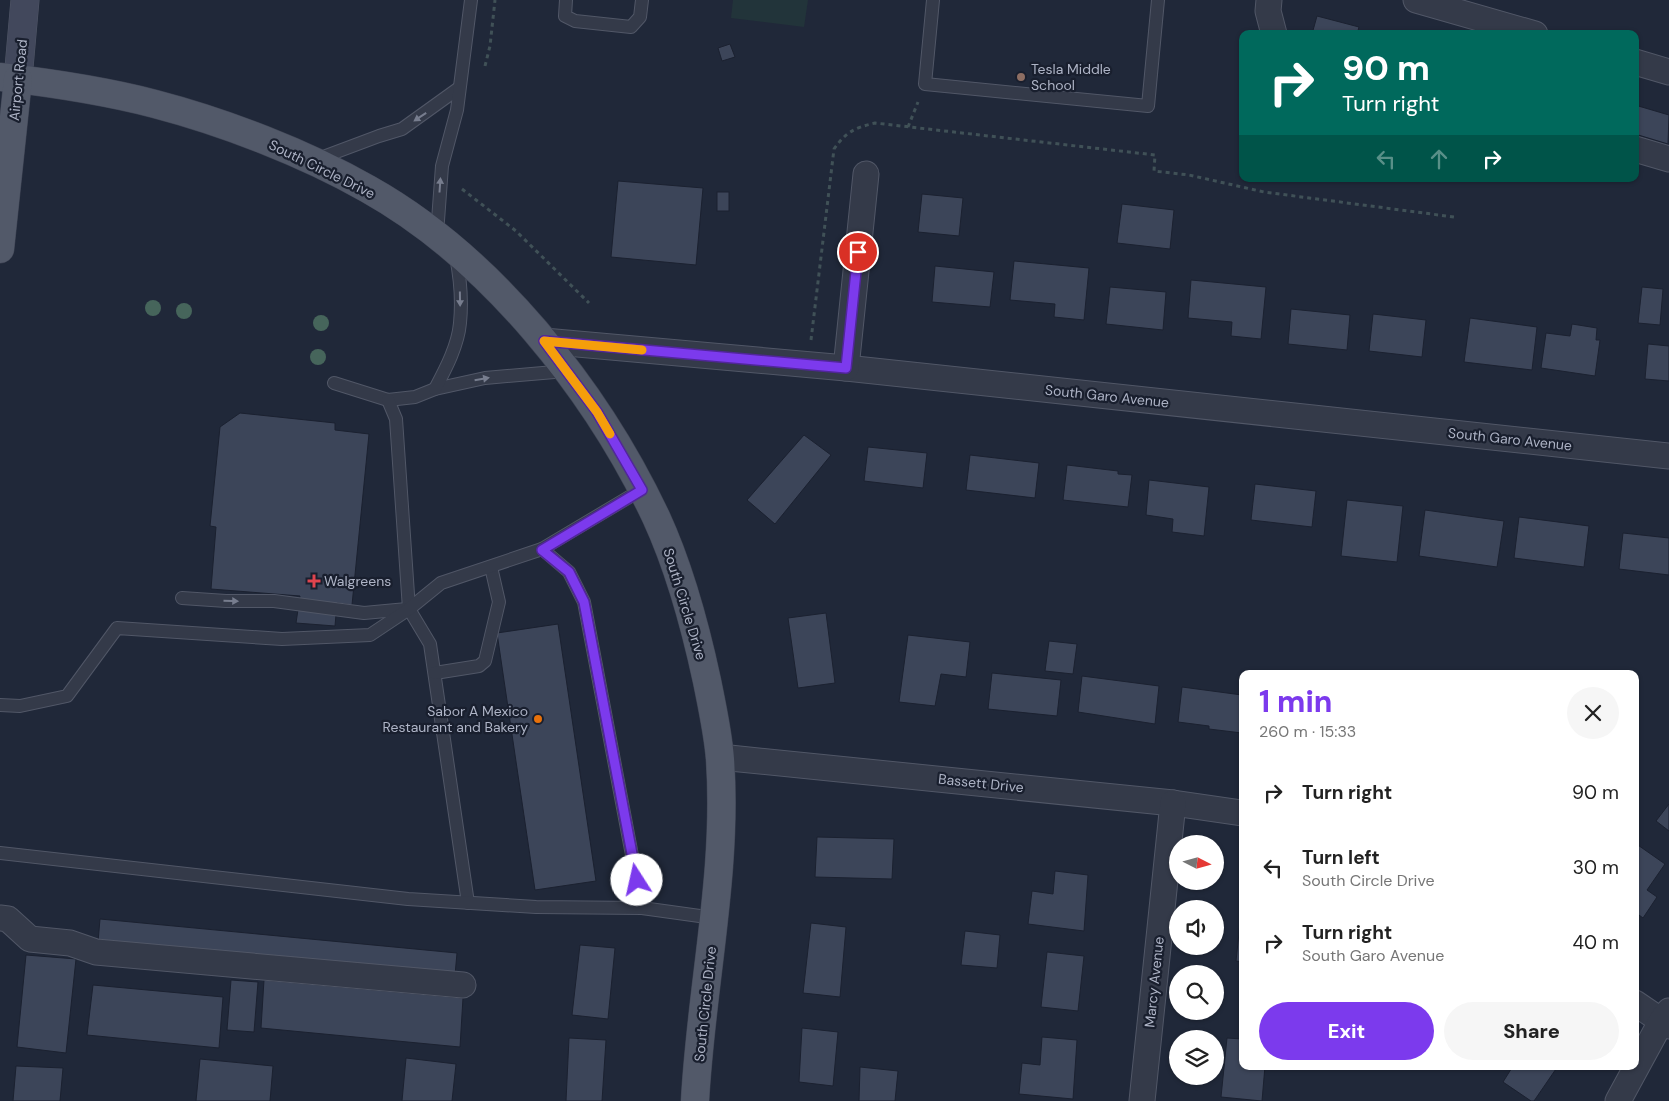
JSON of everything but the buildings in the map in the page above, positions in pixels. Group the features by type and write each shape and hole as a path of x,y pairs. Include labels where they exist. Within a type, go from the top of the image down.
{"main road":[{"name":"Airport Road","path":"1,236 9,78 26,0"},
{"name":"South Circle Drive","path":"9,78 82,89 155,104 236,130 312,162 368,189 446,242 497,288 544,341 597,412 656,517 678,572 700,646 720,757 722,820 718,884 695,1101"}],"street":[{"path":"1269,0 1268,11 1273,30"},
{"path":"1416,0 1521,30"},
{"path":"1639,63 1669,72"},
{"path":"1639,150 1669,159"},
{"path":"846,368 866,174"},
{"name":"South Garo Avenue","path":"544,341 846,368 1669,456"},
{"name":"Bassett Drive","path":"720,757 1173,803 1239,814"},
{"name":"Marcy Avenue","path":"1142,1101 1173,803"},
{"path":"0,918 8,919 30,939 70,943 96,952 463,985"},
{"path":"1639,1005 1667,1019 1639,1066"},
{"path":"1618,1101 1637,1070"}],"lane":[{"path":"435,389 449,363 460,324 460,274 446,242 442,166 457,110 471,0"},
{"path":"566,0 565,16 575,21 631,26 640,17 642,0"},
{"path":"933,0 925,84 1148,106 1158,0"},
{"path":"312,162 378,136 402,129 459,88"},
{"path":"334,383 388,400 415,397 435,389 485,378 566,371"},
{"path":"388,400 396,419 409,608 430,644 468,903"},
{"path":"0,705 20,706 67,696 117,628 282,639 370,635 441,583 542,550 642,490"},
{"path":"542,550 569,572 584,602 642,908"},
{"path":"434,673 479,666 486,661 500,602 491,566"},
{"path":"182,598 274,601 364,614 409,608"},
{"path":"0,853 408,900 536,907 642,908 714,918"}],"path":[{"path":"483,74 490,46 495,0"},
{"path":"925,84 908,127 1155,155 1154,171 1189,175 1264,192 1454,217"},
{"path":"462,184 462,190 516,231 589,302"}],"shaded area":[{"path":"733,0 808,0 804,27 731,18"}],"slow traffic":[{"path":"610,434 597,412 544,341 642,350"}],"place":[{"name":"Tesla Middle School","path":"1021,77"},
{"name":"Walgreens","path":"314,581"},
{"name":"Sabor A Mexico Restaurant and Bakery","path":"538,719"}],"route":[{"path":"637,880 584,602 569,572 542,550 642,490 597,412 544,341 846,368 858,252"}]}
